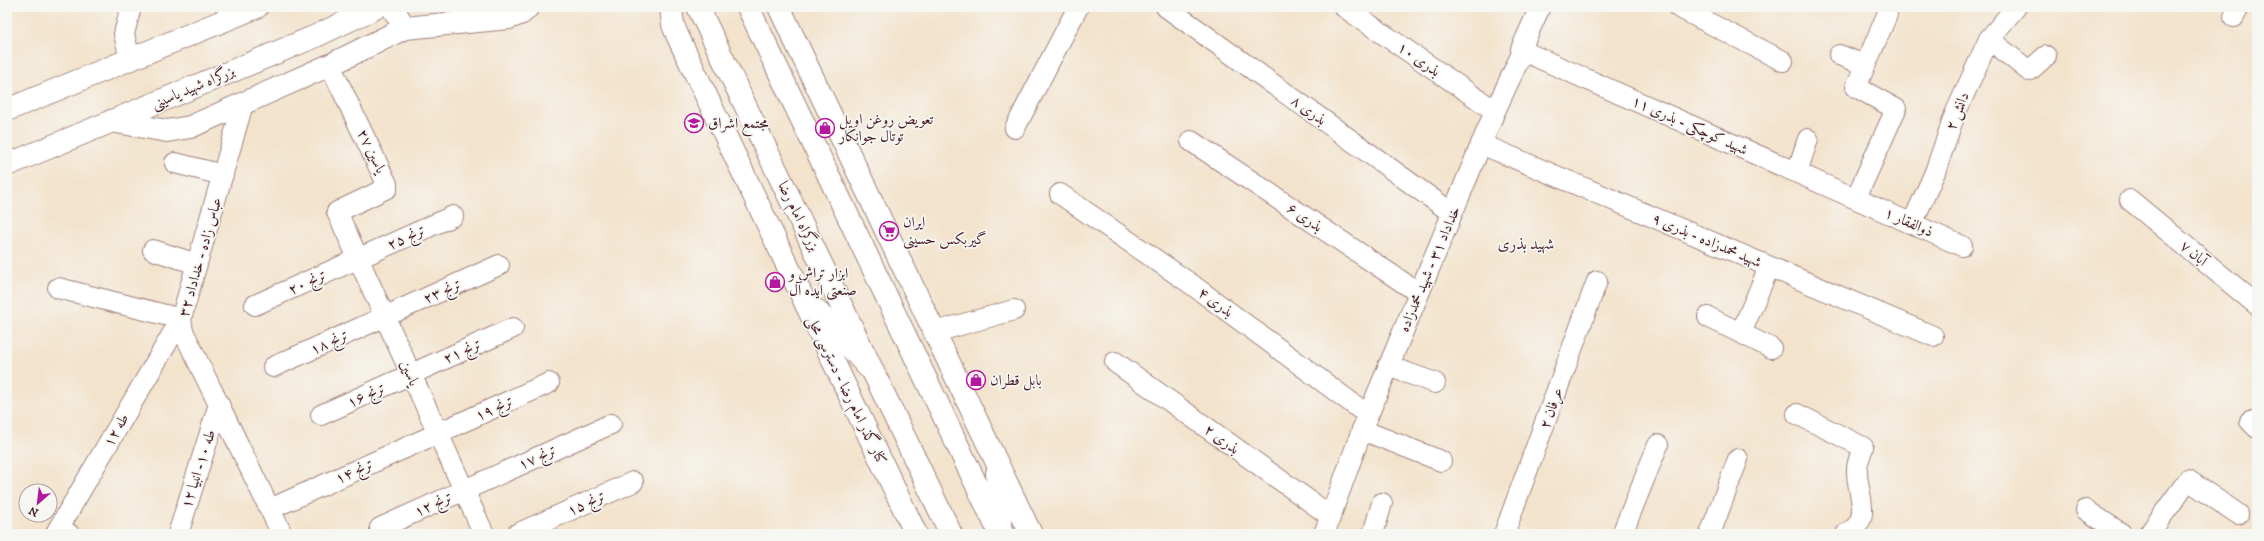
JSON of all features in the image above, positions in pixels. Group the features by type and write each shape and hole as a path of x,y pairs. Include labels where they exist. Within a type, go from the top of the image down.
{"main road":[{"path":"7,110 257,7"},
{"name":"بزرگراه شهید یاسینی","path":"7,165 328,30 377,7"},
{"path":"392,7 405,28"},
{"path":"111,121 167,131 180,130 244,104 330,65 405,28 510,18 528,7"},
{"name":"کنار گذر امام رضا - دسترسی محلی","path":"671,7 673,25 678,37 916,534"},
{"name":"بزرگراه امام رضا","path":"698,7 951,534"},
{"path":"748,7 1001,534"},
{"path":"779,7 1031,534"},
{"path":"797,109 851,156"},
{"path":"800,292 874,373"},
{"path":"996,461 1001,534"}],"street":[{"path":"130,59 124,34 131,7"},
{"path":"1015,128 1078,7"},
{"name":"بذری ۸","path":"1166,7 1452,213"},
{"name":"بذری ۱۰","path":"1344,7 1495,111"},
{"path":"1678,7 1783,61"},
{"name":"دانش ۲","path":"1912,224 1935,172 1955,114 1989,39 2016,7"},
{"name":"خداداد ۳۱ - شهید محمدزاده","path":"1324,534 1329,515 1388,366 1495,111 1524,51 1521,49 1535,9"},
{"path":"1856,198 1896,110 1856,87 1887,15"},
{"path":"1989,39 2029,71 2046,56"},
{"name":"شهید کوچکی - بذری ۱۱","path":"1524,51 1856,198"},
{"path":"1839,55 1865,65"},
{"name":"یاسین ۲۷","path":"330,65 387,184 387,188 337,212"},
{"name":"عباس زاده - خداداد ۳۲","path":"244,104 181,319 183,331 282,534"},
{"path":"1797,172 1808,139"},
{"name":"بذری ۶","path":"1191,141 1419,293"},
{"name":"شهید محمدزاده - بذری ۹","path":"1481,144 1933,336"},
{"path":"175,163 223,175"},
{"name":"بذری ۴","path":"1060,194 1191,284 1365,422 1441,461"},
{"name":"ذوالفقار ۱","path":"1856,198 1962,246"},
{"name":"آبان ۷","path":"2130,200 2257,305"},
{"name":"یاسین","path":"337,212 484,534"},
{"name":"ترنج ۲۵","path":"358,259 453,216"},
{"path":"153,250 197,264"},
{"name":"ترنج ۲۰","path":"255,305 358,259"},
{"name":"ترنج ۲۳","path":"385,316 499,265"},
{"path":"1741,333 1769,267"},
{"name":"عرفان ۲","path":"1504,534 1597,281"},
{"path":"58,288 181,319"},
{"path":"935,332 1014,310"},
{"name":"ترنج ۱۸","path":"273,367 385,316"},
{"path":"1708,317 1771,348"},
{"name":"طه ۱۲","path":"69,534 57,531 181,319"},
{"name":"ترنج ۲۱","path":"411,374 513,328"},
{"name":"بذری ۲","path":"1116,362 1329,515"},
{"path":"1388,366 1434,383"},
{"name":"ترنج ۱۶","path":"321,415 411,374"},
{"name":"ترنج ۱۹","path":"438,433 550,383"},
{"name":"طه ۱۰- انبیا ۱۲","path":"178,534 219,404"},
{"path":"1797,414 1863,447 1857,468 1863,509 1861,521 1854,529 1846,534"},
{"name":"ترنج ۱۷","path":"464,490 611,424"},
{"name":"ترنج ۱۴","path":"270,509 438,433"},
{"path":"1622,534 1658,445"},
{"path":"1710,534 1738,459"},
{"path":"2149,534 2188,480 2238,514"},
{"name":"ترنج ۱۵","path":"517,534 633,482"},
{"name":"ترنج ۱۲","path":"380,528 464,490"},
{"path":"1373,534 1382,503"},
{"path":"2086,510 2122,534"}],"place":[{"name":"مجتمع اشراق","path":"694,123"},
{"name":"تعویض روغن اویل توتال جوانکار","path":"825,128"},
{"name":"ایران گیربکس حسینی","path":"889,231"},
{"name":"ابزار تراش و صنعتی ایده آل","path":"775,282"},
{"name":"بابل قطران","path":"976,380"}],"district":[{"name":"شهید بذری","path":"1526,243"}]}
